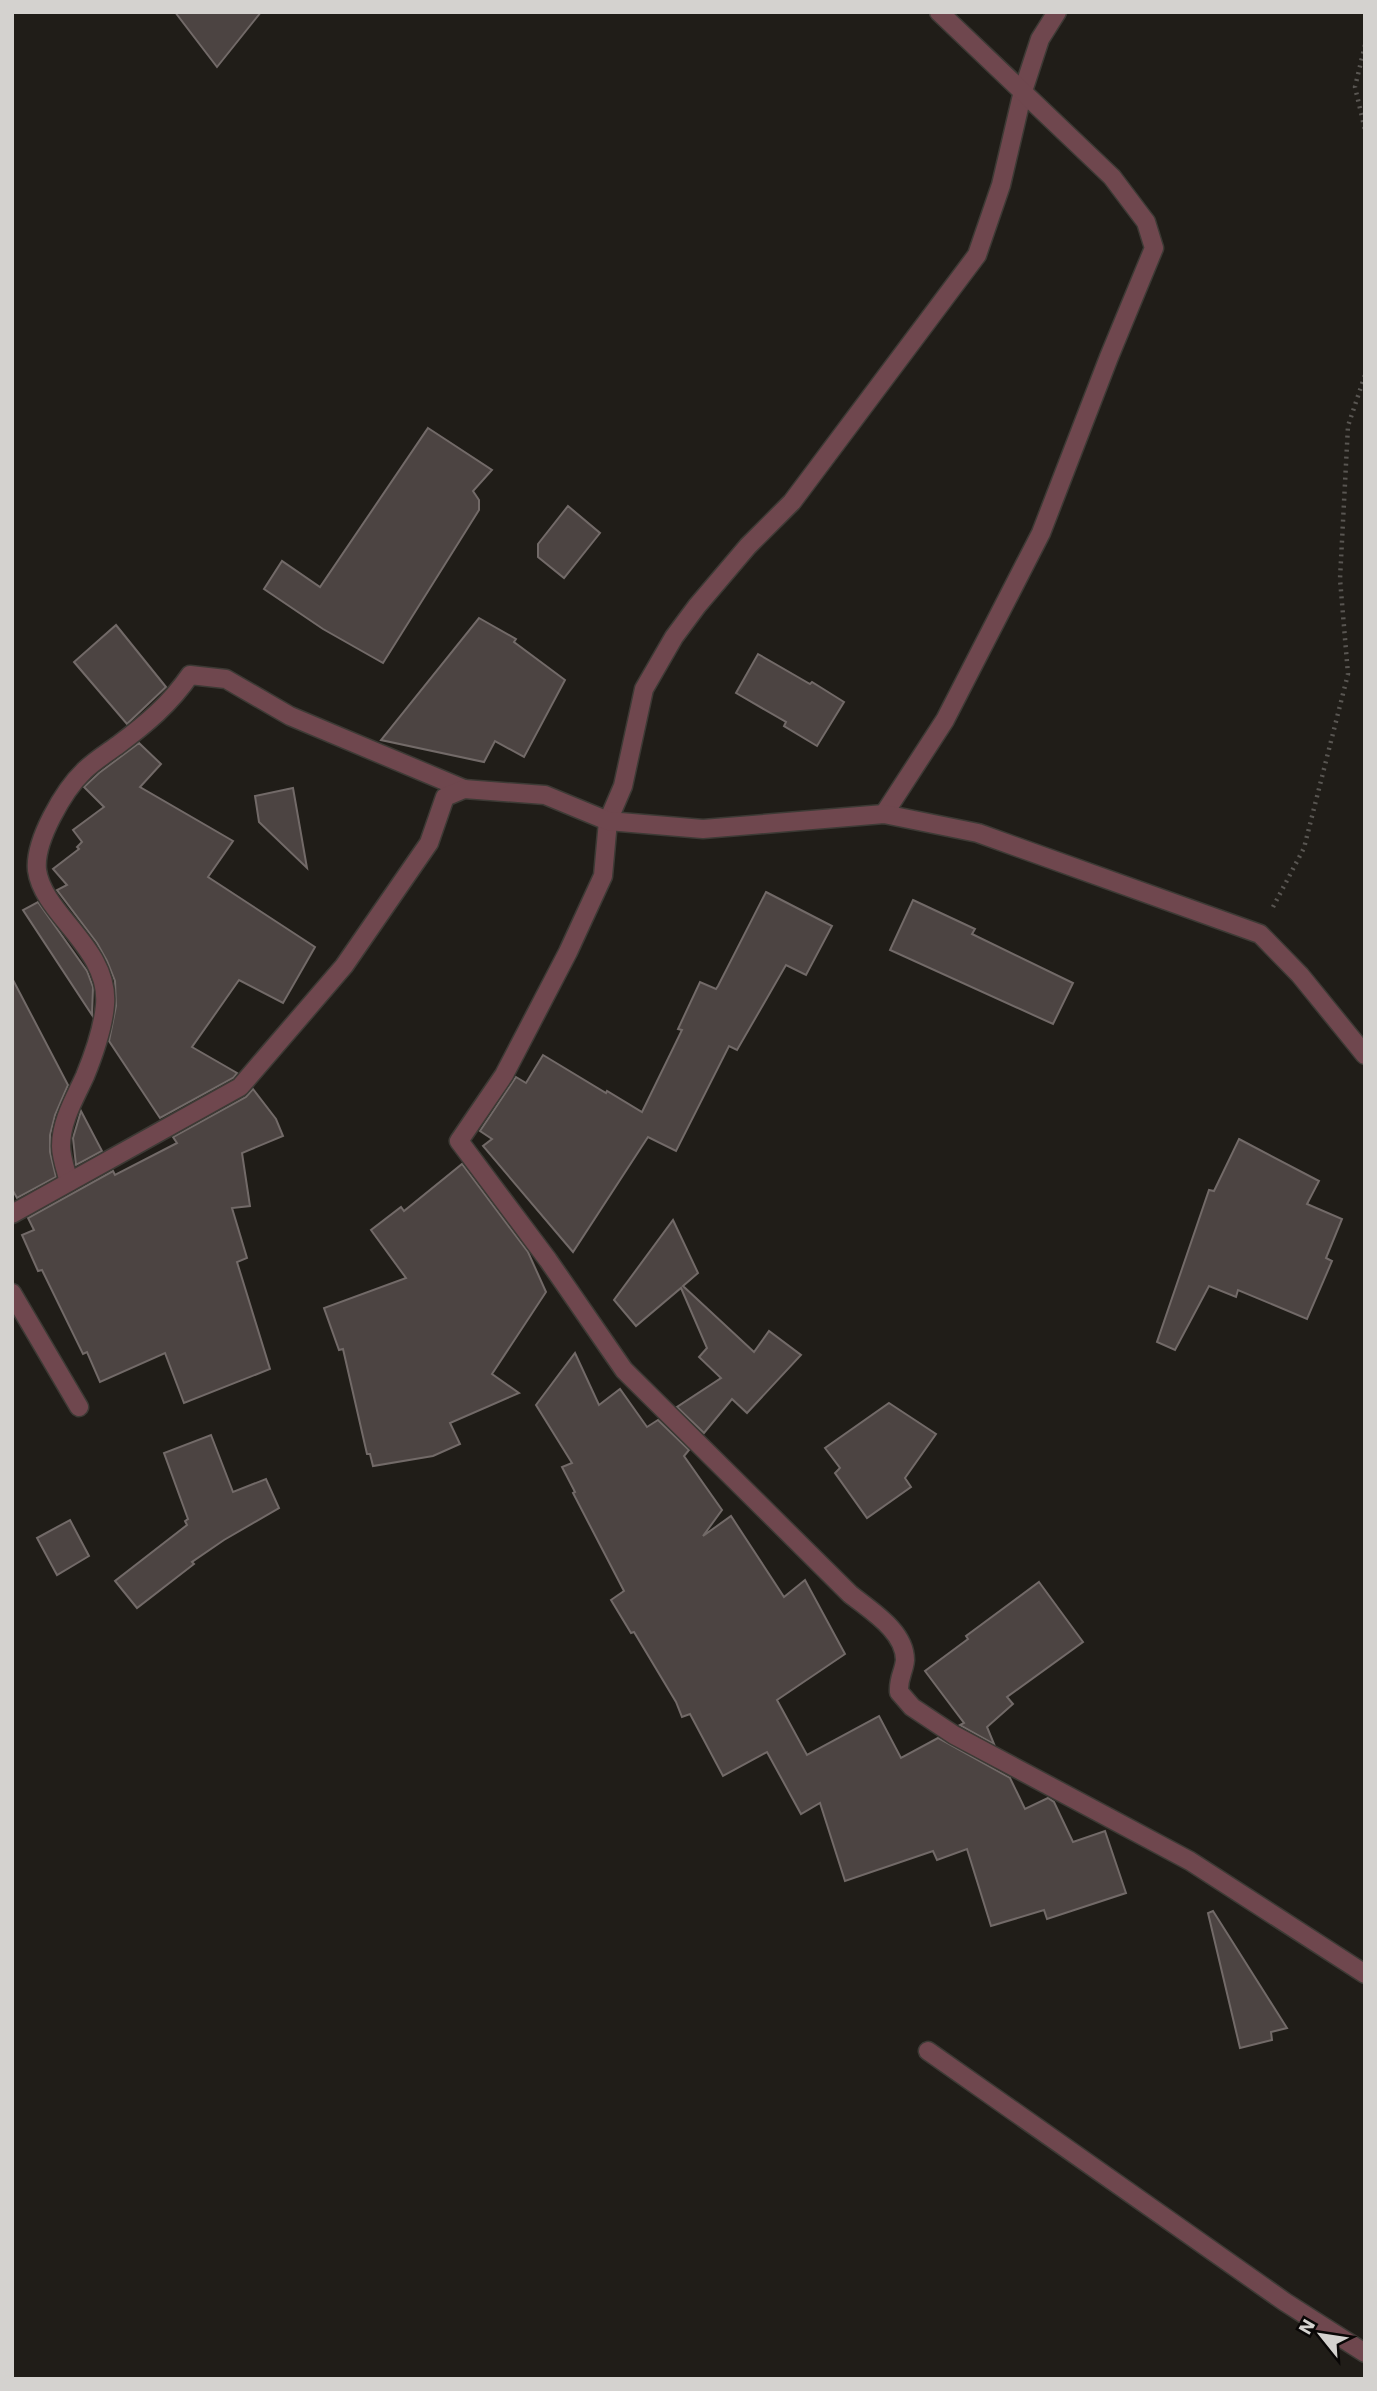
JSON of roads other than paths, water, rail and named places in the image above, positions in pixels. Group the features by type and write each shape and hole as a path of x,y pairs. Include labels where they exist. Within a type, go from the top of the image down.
{"street":[{"path":"884,814 945,720 1041,533 1154,248 1146,222 1112,177 939,12"},
{"path":"1058,12 1041,39 1023,91 1002,185 977,255 792,502 748,546 696,606 674,637 644,690 623,786 608,821 603,876 568,952 504,1075 459,1141 548,1260 624,1370 850,1594 887,1624 904,1646 905,1664 898,1679 899,1692 912,1707 954,1735 1190,1861 1365,1973"},
{"path":"69,1182 61,1146 70,1106 85,1075 100,1032 106,1002 101,973 46,892 37,869 41,846 52,816 83,771 144,726 174,698 190,675 226,679 290,716 464,789 545,795 608,821 703,828 884,814 978,833 1260,934 1300,975 1365,1055"},
{"path":"12,1213 240,1087 344,966 429,843 445,797 464,789"},
{"path":"12,1293 79,1407"},
{"path":"928,2051 1285,2302 1365,2353"}]}
